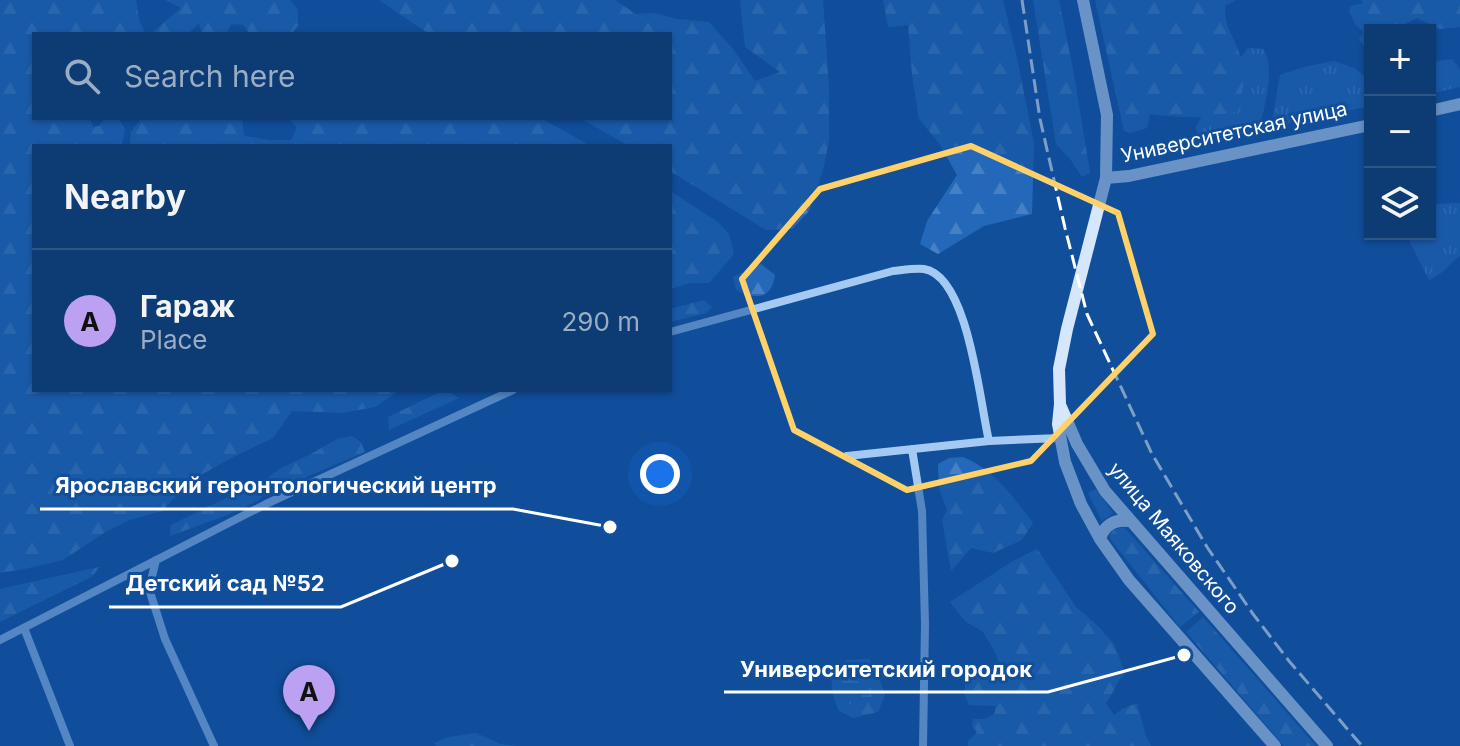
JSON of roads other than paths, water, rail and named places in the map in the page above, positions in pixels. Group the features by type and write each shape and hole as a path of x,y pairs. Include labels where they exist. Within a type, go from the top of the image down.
{"main road":[{"path":"1083,0 1107,115 1106,178 1059,369 1058,424 1065,462 1081,504 1100,539 1129,580 1275,746"},
{"path":"1436,110 1460,104"},
{"name":"Университетская улица","path":"1106,178 1364,126"},
{"name":"улица Маяковского","path":"1060,404 1089,468 1105,491 1327,746"},
{"path":"1100,539 1103,530 1113,522 1129,521"}],"street":[{"path":"672,331 893,271 926,269 945,282 961,314 973,352 989,441"},
{"path":"0,640 266,504 509,392"},
{"path":"847,456 989,441 1060,438"},
{"path":"912,449 922,526 925,624 923,746"},
{"path":"156,559 149,589 153,602 165,639 214,746"},
{"path":"24,628 70,746"}],"railway":[{"path":"1022,0 1040,119 1087,314 1152,454 1207,547 1289,661 1362,746"}],"place":[{"name":"Ярославский геронтологический центр","path":"610,527"},
{"name":"Детский сад №52","path":"452,561"},
{"name":"Университетский городок","path":"1184,655"},
{"name":"Гараж","path":"309,731"}]}
